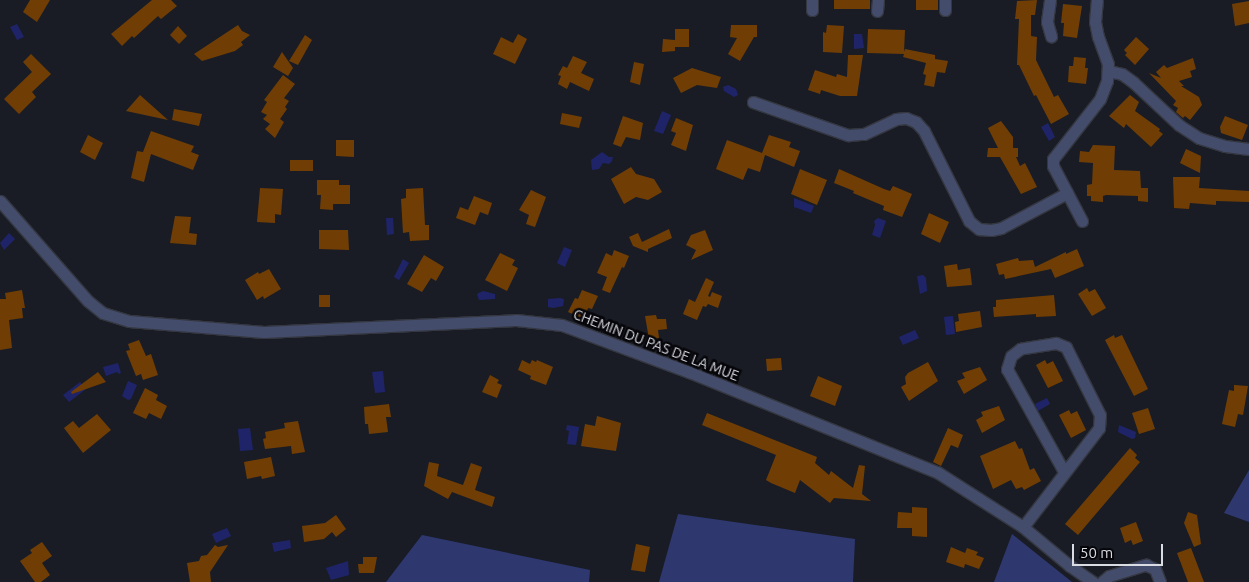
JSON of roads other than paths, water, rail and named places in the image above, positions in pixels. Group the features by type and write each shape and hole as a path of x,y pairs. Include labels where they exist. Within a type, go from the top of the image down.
{"street":[{"path":"1050,0 1048,22 1051,36"},
{"path":"1082,220 1053,166 1053,159 1100,99 1108,71 1108,64 1098,37 1096,22 1097,0"},
{"path":"1108,71 1122,74 1133,82 1179,125 1199,138 1225,146 1249,150"},
{"path":"753,102 848,135 864,134 896,119 906,118 916,122 924,131 968,221 979,229 991,230 1001,228 1066,193"},
{"name":"CHEMIN DU PAS DE LA MUE","path":"0,201 88,301 103,313 129,321 264,332 516,320 562,325 689,372 938,472 1023,527 1070,566 1093,582"},
{"path":"1023,527 1099,428 1100,415 1066,347 1056,343 1020,349 1011,356 1007,369 1064,472"},
{"path":"1102,582 1108,576 1146,565 1155,569 1160,582"}]}
